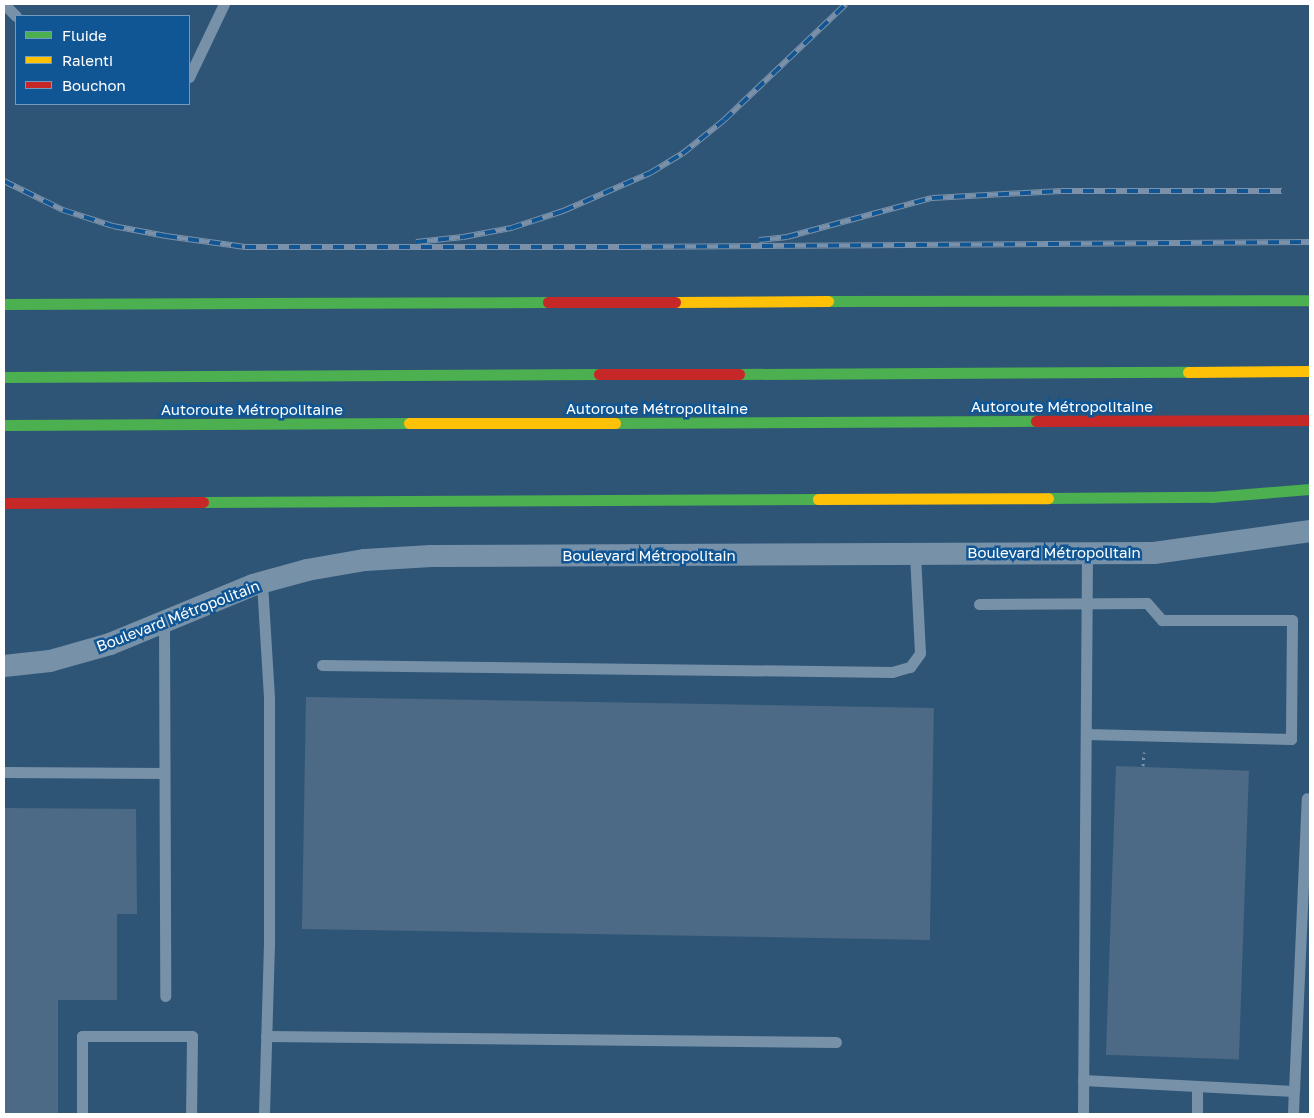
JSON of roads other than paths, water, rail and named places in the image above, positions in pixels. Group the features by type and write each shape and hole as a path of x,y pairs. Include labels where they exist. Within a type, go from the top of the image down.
{"main road":[{"path":"4,304 1310,300"},
{"path":"4,377 1310,371"},
{"name":"Autoroute Métropolitaine","path":"4,426 1310,420"},
{"path":"4,503 1202,497 1310,489"}],"street":[{"name":"Boulevard Métropolitain","path":"4,666 50,661 81,653 110,644 232,593 262,583 335,565 431,556 1087,553 1183,550 1310,531"}],"lane":[{"path":"4,4 15,15"},
{"path":"190,75 224,4"},
{"path":"1083,1114 1087,553"},
{"path":"322,665 892,672 910,666 920,653 915,554"},
{"path":"262,583 269,698 269,944 264,1114"},
{"path":"978,604 1147,603 1162,620 1292,620 1291,739 1086,734"},
{"path":"164,622 165,996"},
{"path":"4,772 164,773"},
{"path":"1293,1114 1308,798"},
{"path":"82,1114 82,1036 192,1036 191,1114"},
{"path":"266,1036 836,1042"},
{"path":"1083,1080 1294,1090"},
{"path":"1197,1086 1197,1114"}],"railway":[{"path":"416,242 463,237 511,228 563,211 650,173 682,154 724,120 846,4"},
{"path":"4,181 63,210 113,226 166,236 245,247 630,247 1310,242"},
{"path":"759,240 787,237 932,198 1061,191 1282,191"}]}
